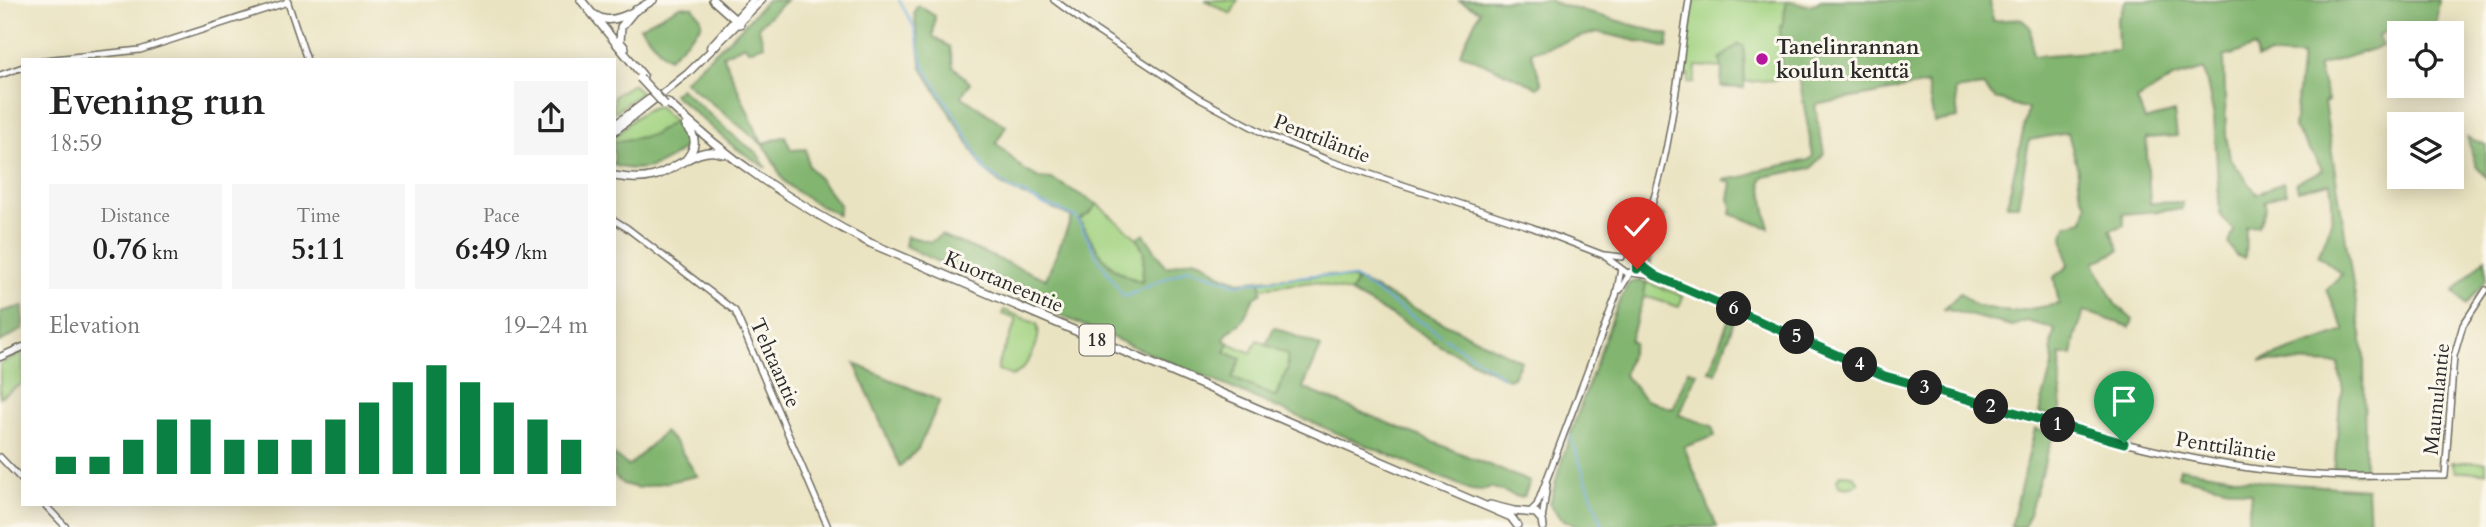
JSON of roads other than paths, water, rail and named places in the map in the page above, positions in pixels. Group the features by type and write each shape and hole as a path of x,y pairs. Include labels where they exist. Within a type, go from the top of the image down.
{"highway":[{"name":"Kuortaneentie","path":"581,0 641,77 666,103 730,157 801,206 870,243 1511,517 1517,526"},
{"path":"589,11 608,21 653,0"},
{"path":"713,0 737,22"},
{"path":"635,10 621,27 620,43 641,77"},
{"path":"666,103 692,131 694,137 694,148 684,161"},
{"path":"616,175 635,179 656,176 711,151 730,157"},
{"name":"Kuortaneentie","path":"1476,502 1529,512"},
{"path":"1517,526 1518,518 1529,512"},
{"name":"18","path":"1529,512 1539,515 1543,525"}],"main road":[{"path":"616,130 688,73 737,22 753,0"},
{"path":"616,123 686,69 762,0"},
{"path":"0,357 21,348"}],"street":[{"name":"Penttiläntie","path":"1054,0 1198,98 1265,134 1330,161 1434,197 1510,219 1603,255 1620,267"},
{"path":"1529,512 1537,505 1549,476 1616,296 1622,257 1629,254 1639,238 1652,199 1666,144 1689,0"},
{"path":"63,58 140,50 288,1 306,58"},
{"path":"0,75 21,67"},
{"name":"Tehtaantie","path":"616,221 735,311 828,527"},
{"path":"1616,296 1631,273 1637,269 1639,238"},
{"path":"1629,254 1638,261"},
{"name":"Penttiläntie","path":"1603,255 1622,257"},
{"name":"Penttiläntie","path":"1638,261 1656,276 1885,376 2124,443 2219,463 2308,475 2351,478 2445,476"},
{"path":"1620,267 1631,273"},
{"name":"Penttiläntie","path":"1631,273 1656,276"},
{"name":"Maunulantie","path":"2445,476 2454,356 2463,325 2486,290"},
{"path":"0,457 21,479"},
{"path":"1543,525 1549,476"},
{"path":"46,506 66,527"}],"waterway":[{"path":"899,0 913,25 924,66 985,170 1011,189 1076,217 1101,263 1124,297 1190,268 1236,284 1281,279"},
{"path":"1283,279 1313,275 1355,278 1441,335"},
{"path":"1445,338 1505,378"},
{"path":"1570,436 1603,527"}],"place":[{"name":"Tanelinrannan koulun kenttä","path":"1762,59"}]}
